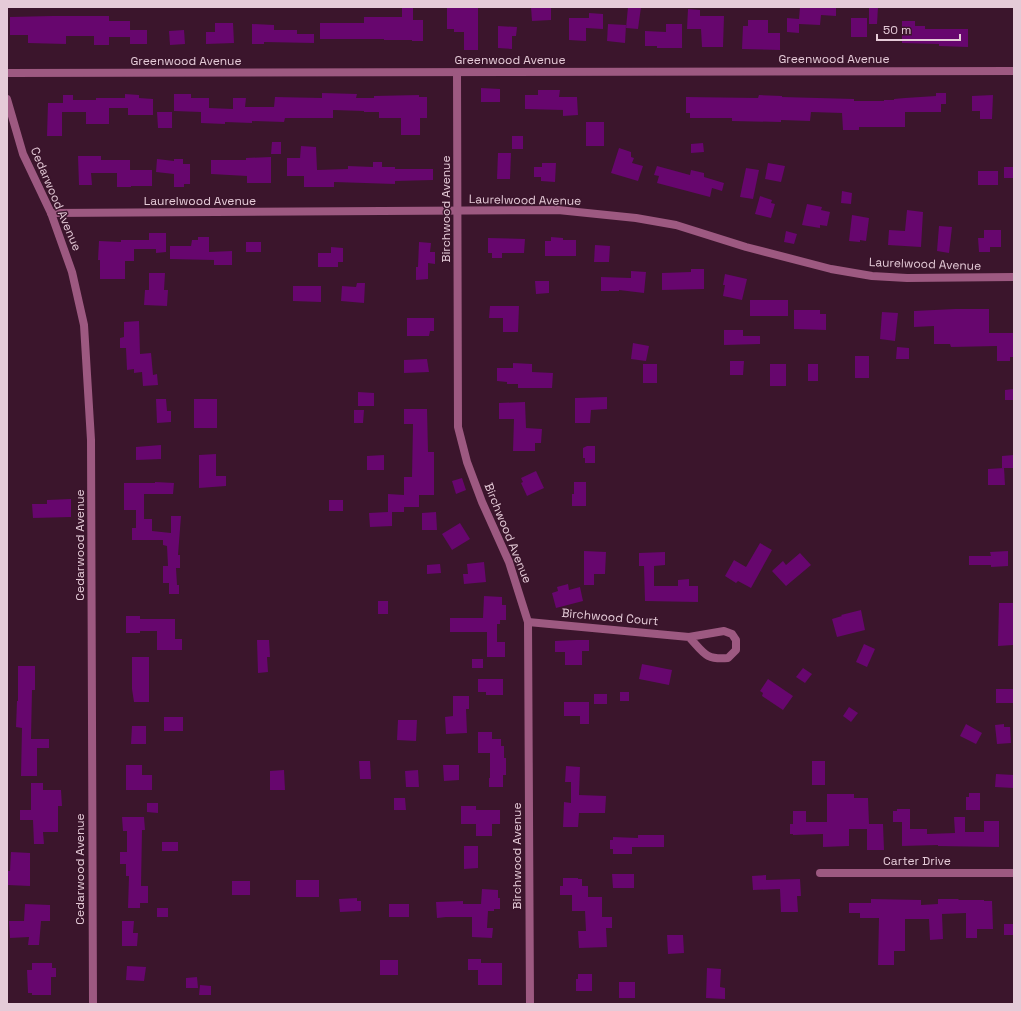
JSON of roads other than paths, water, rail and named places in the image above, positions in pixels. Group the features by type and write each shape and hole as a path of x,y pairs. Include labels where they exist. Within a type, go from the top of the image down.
{"street":[{"name":"Greenwood Avenue","path":"7,73 1014,71"},
{"name":"Birchwood Avenue","path":"457,73 458,427 467,462 482,502 509,562 528,622 530,1004"},
{"name":"Cedarwood Avenue","path":"7,100 23,154 51,214 72,272 84,325 91,440 92,1004"},
{"name":"Laurelwood Avenue","path":"51,214 558,210 636,218 676,225 830,269 872,276 907,278 1014,277"},
{"name":"Birchwood Court","path":"528,622 689,637 724,631 732,634 736,640 736,650 728,658 709,658 689,637"},
{"name":"Carter Drive","path":"820,872 1014,873"}]}
